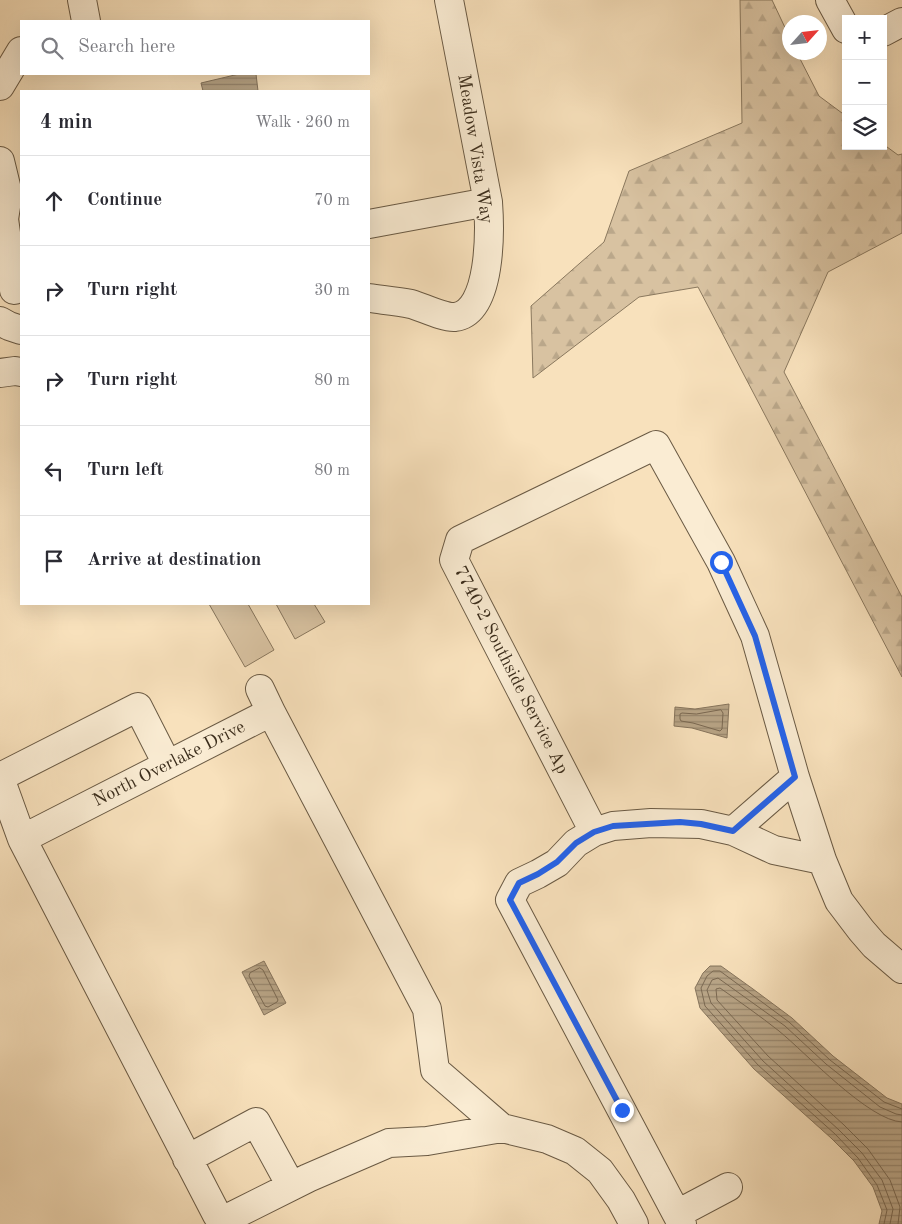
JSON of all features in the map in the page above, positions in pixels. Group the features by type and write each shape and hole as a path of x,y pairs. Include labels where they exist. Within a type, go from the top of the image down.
{"street":[{"path":"82,0 86,20"},
{"name":"Meadow Vista Way","path":"370,298 409,304 455,317 472,307 480,296 488,253 490,222 488,202 449,0"},
{"path":"830,0 842,22"},
{"path":"887,30 902,22"},
{"path":"0,86 20,53"},
{"path":"0,161 8,194 2,217 12,291"},
{"path":"370,224 488,202"},
{"path":"0,321 20,330"},
{"path":"0,373 20,372"},
{"name":"7740-2 Southside Service Ap","path":"594,832 454,560 460,540 656,445 721,562 755,636 795,777 822,860 839,901 874,945 902,969"},
{"name":"North Overlake Drive","path":"22,839 167,764 265,701 428,1008 435,1070 502,1128"},
{"path":"167,764 138,707 0,777 22,839 217,1215 228,1218 291,1186 389,1143 427,1141 502,1128 547,1139 575,1151 600,1171 621,1200 634,1224"},
{"path":"733,831 795,777"},
{"path":"728,1187 680,1219 510,900 519,883 557,862 576,843 594,832 613,826 680,822 701,824 733,831 774,850 822,860"},
{"path":"187,1159 256,1122 291,1186"}],"green space":[{"path":"740,0 772,0 782,21 782,60 801,60 819,96 842,113 842,150 887,150 887,147 898,155 902,154 902,233 828,272 784,372 902,597 902,677 698,287 639,297 533,378 531,306 604,242 629,171 742,123"},
{"path":"210,605 249,605 274,650 245,667"},
{"path":"277,605 315,605 325,622 295,639"}],"water":[{"path":"235,75 256,75 258,90 203,90 201,83"},
{"path":"729,704 727,738 692,728 674,726 675,707 695,709"},
{"path":"264,961 286,1003 264,1015 242,972"},
{"path":"710,966 721,966 792,1018 833,1056 887,1098 902,1104 902,1224 879,1224 882,1211 873,1187 854,1161 754,1069 700,1008 695,988 703,973"}],"route":[{"path":"622,1110 510,900 519,883 557,862 576,843 594,832 613,826 680,822 701,824 733,831 795,777 755,636 721,562"}]}
